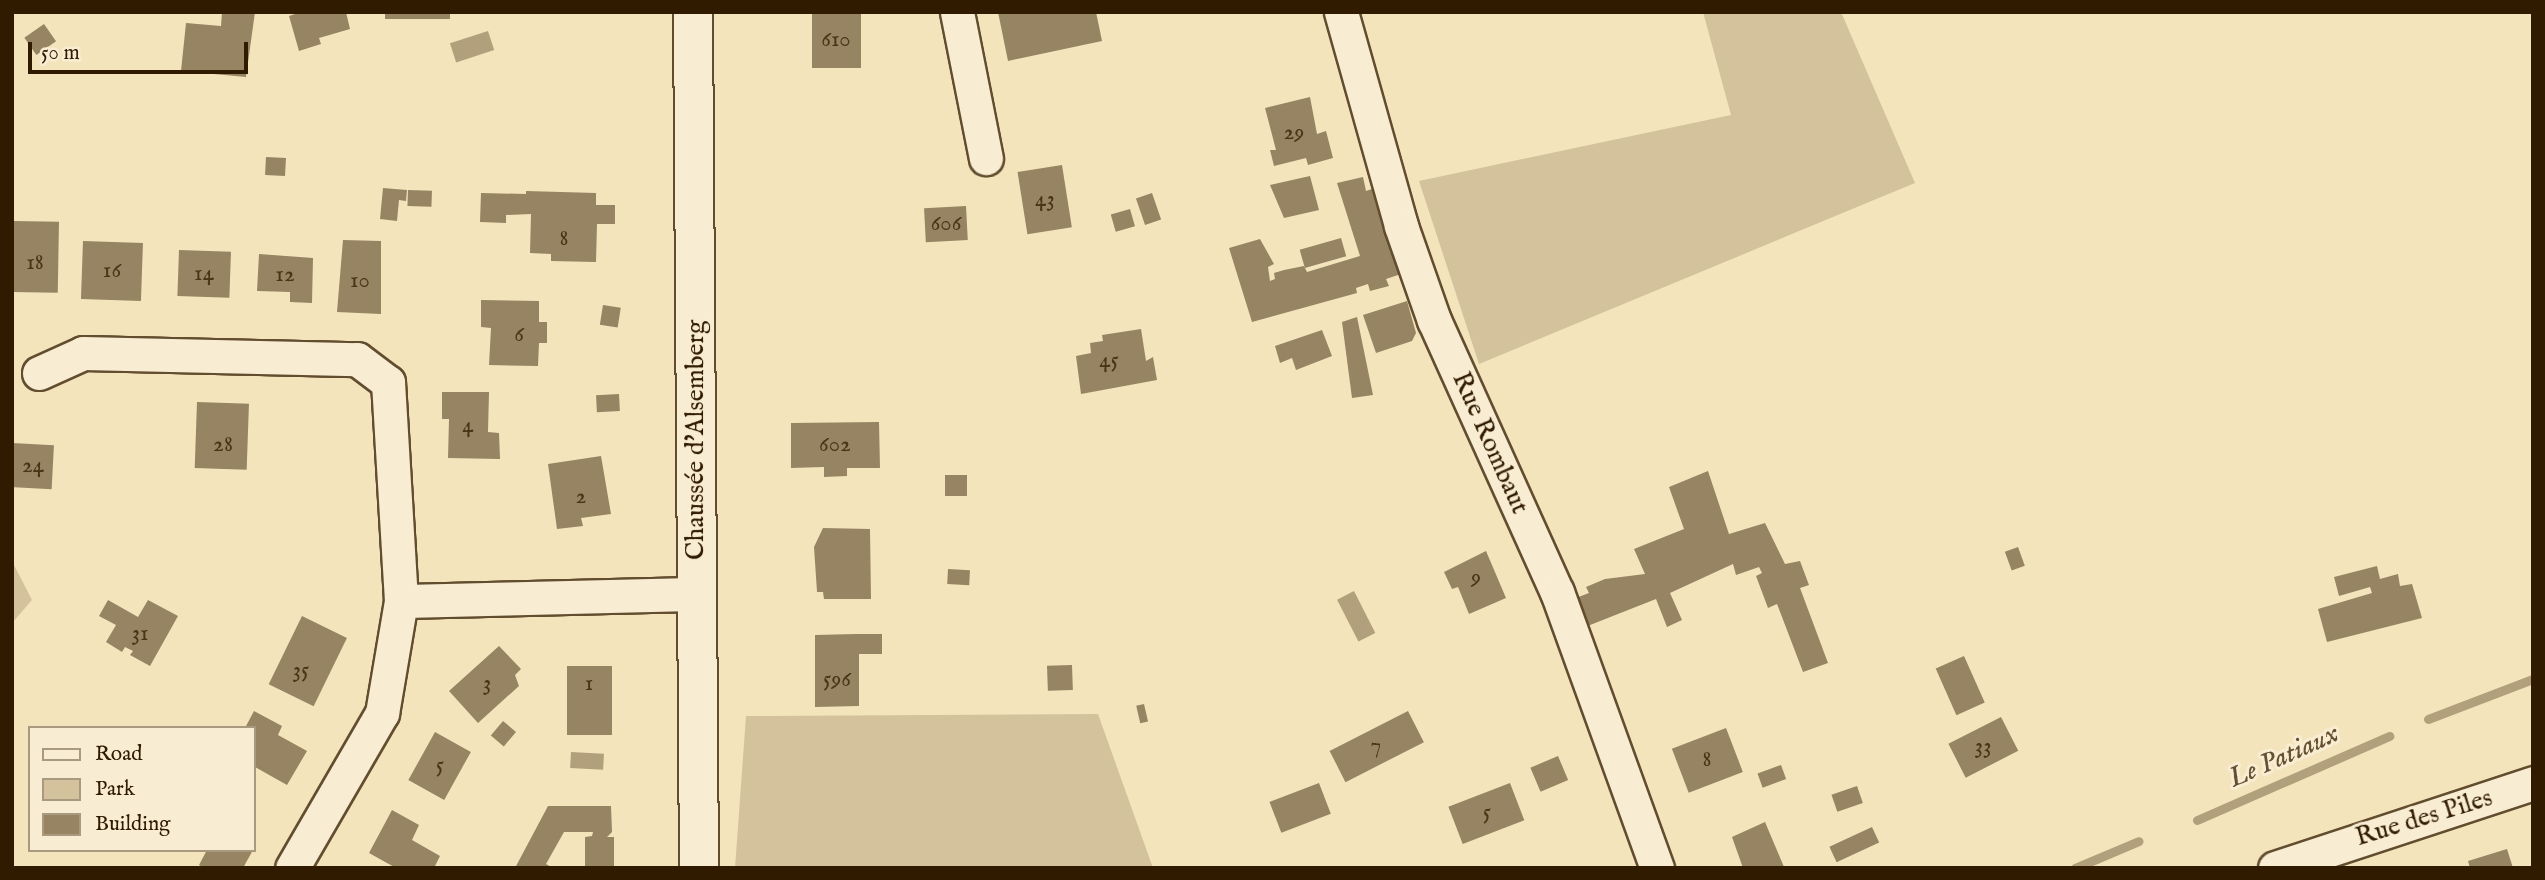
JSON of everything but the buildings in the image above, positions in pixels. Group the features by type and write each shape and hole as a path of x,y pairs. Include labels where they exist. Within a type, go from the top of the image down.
{"main road":[{"name":"Chaussée d'Alsemberg","path":"693,12 699,868"}],"street":[{"path":"957,12 986,158"},
{"name":"Rue Rombaut","path":"1341,12 1401,226 1434,320 1557,592 1657,868"},
{"path":"39,373 83,353 357,359 388,382 401,601 382,713 292,868"},
{"path":"401,601 696,594"},
{"name":"Rue des Piles","path":"2275,868 2533,783"}],"green space":[{"path":"1703,12 1841,12 1915,183 1479,364 1419,181 1731,115"},
{"path":"12,561 32,600 12,623"},
{"path":"1098,714 1153,868 735,868 746,716"}],"shaded area":[{"path":"488,31 494,50 456,62 450,43"},
{"path":"1354,591 1375,633 1358,642 1337,600"},
{"path":"571,752 604,754 603,770 570,768"}],"waterway":[{"name":"Le Patiaux","path":"2428,719 2533,679"},
{"name":"Le Patiaux","path":"2197,820 2389,736"},
{"name":"Le Patiaux","path":"2075,868 2139,841"}]}
